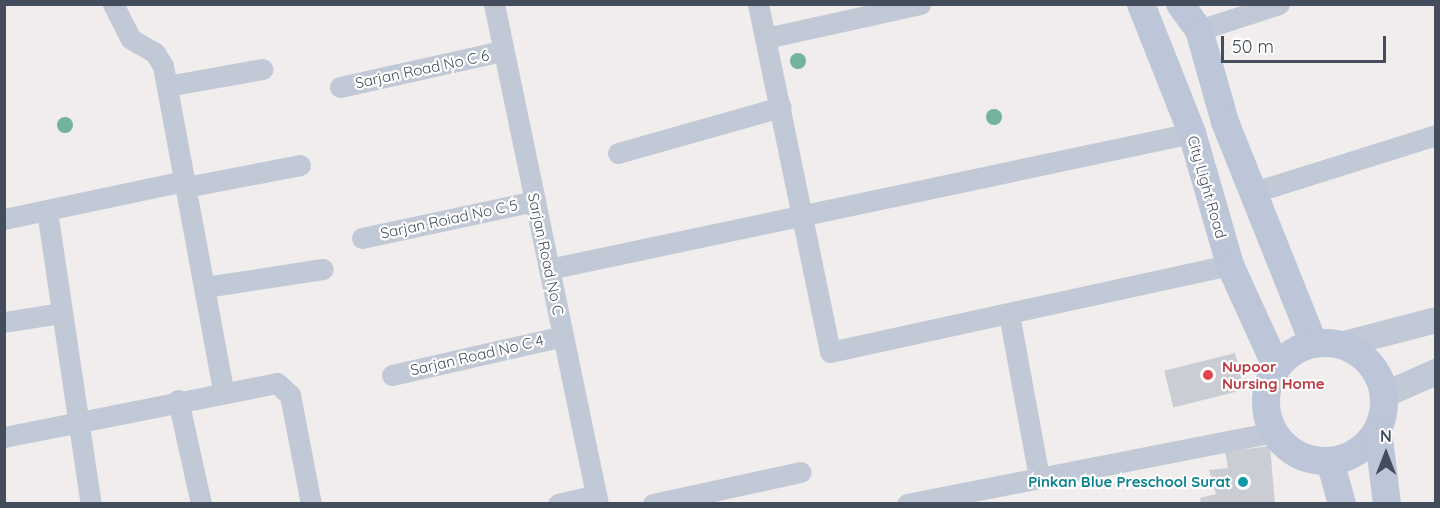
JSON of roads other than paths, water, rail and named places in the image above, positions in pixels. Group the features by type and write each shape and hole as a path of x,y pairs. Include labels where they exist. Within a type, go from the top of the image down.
{"main road":[{"name":"City Light Road","path":"1141,4 1192,133 1230,266 1277,368"},
{"path":"1180,4 1199,30 1225,122 1251,193 1327,344"},
{"path":"1378,430 1358,452 1330,461 1298,455 1274,432 1266,400 1277,368 1300,348 1327,344 1370,363 1384,395 1378,430 1387,504"},
{"path":"1330,461 1342,504"}],"street":[{"path":"113,4 131,39 160,58 223,391"},
{"name":"Sarjan Road No C","path":"494,4 597,499"},
{"path":"758,4 804,214 830,352 1230,266"},
{"path":"766,38 921,4"},
{"path":"1199,30 1279,4"},
{"name":"Sarjan Road No C 6","path":"340,87 503,51"},
{"path":"167,86 262,69"},
{"path":"618,153 781,108"},
{"path":"549,269 1192,133"},
{"path":"1251,193 1436,135"},
{"path":"4,219 185,184 300,165"},
{"name":"Sarjan Roiad No C 5","path":"362,238 535,201"},
{"path":"47,211 91,504"},
{"path":"205,287 323,269"},
{"path":"4,322 62,313"},
{"path":"1008,314 1040,477"},
{"path":"1327,344 1436,320"},
{"name":"Sarjan Road No C 4","path":"392,375 563,336"},
{"path":"1384,395 1436,372"},
{"path":"4,437 269,383 285,387 290,395 311,504"},
{"path":"178,400 201,504"},
{"path":"907,504 1274,432"},
{"path":"653,504 801,472"},
{"path":"558,504 597,499"}],"place":[{"name":"Nupoor Nursing Home","path":"1208,375"},
{"name":"Pinkan Blue Preschool Surat","path":"1243,482"}]}
